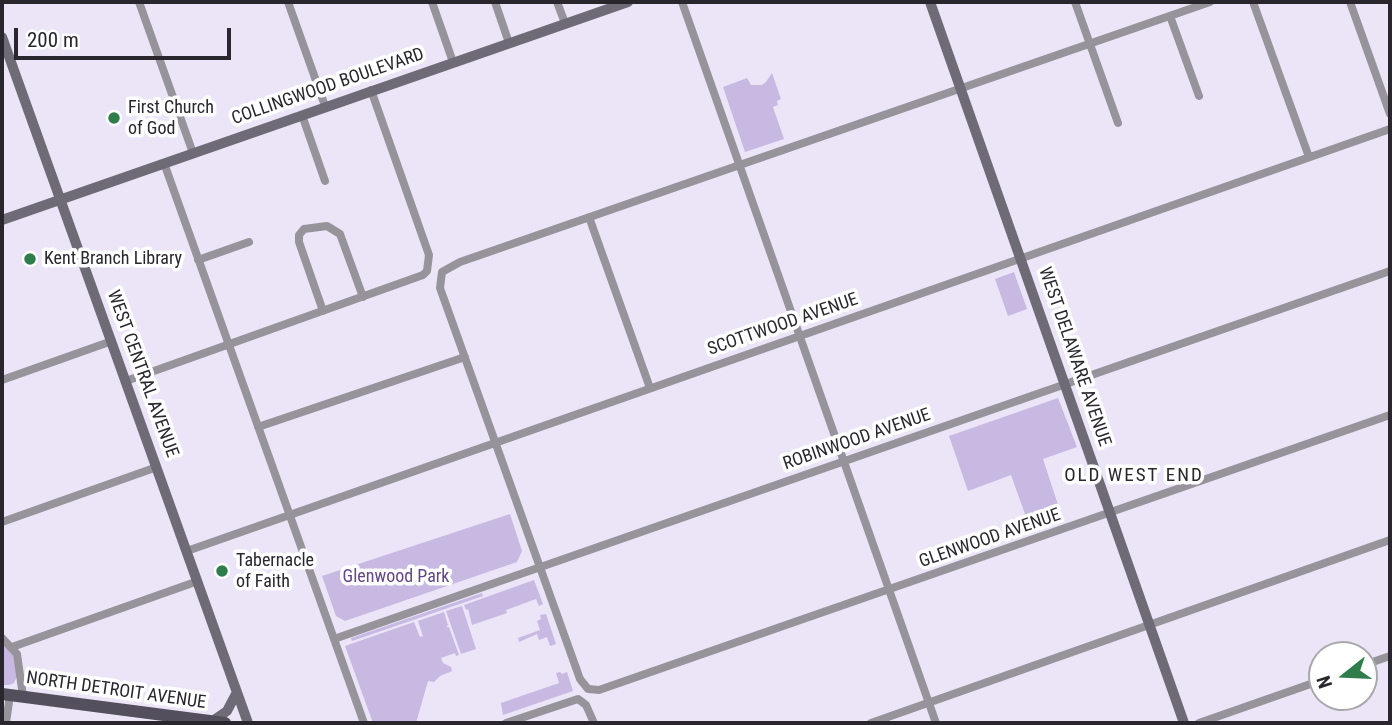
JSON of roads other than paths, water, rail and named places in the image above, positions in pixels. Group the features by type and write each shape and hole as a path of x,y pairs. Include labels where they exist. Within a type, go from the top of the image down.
{"main road":[{"name":"COLLINGWOOD BOULEVARD","path":"2,220 628,2"},
{"name":"WEST DELAWARE AVENUE","path":"930,2 1184,723"},
{"name":"WEST CENTRAL AVENUE","path":"2,37 5,57 112,341 248,723"},
{"path":"211,722 227,711 237,692"},
{"name":"NORTH DETROIT AVENUE","path":"12,695 225,723"}],"street":[{"path":"139,2 193,153"},
{"path":"288,2 326,106"},
{"path":"432,2 453,62"},
{"path":"495,2 509,43"},
{"path":"557,2 565,23"},
{"path":"682,2 936,723"},
{"path":"1075,2 1118,123"},
{"path":"539,568 440,288 440,275 447,268 1210,2"},
{"path":"1253,2 1309,157"},
{"path":"1350,2 1390,114"},
{"path":"1170,16 1199,96"},
{"path":"126,381 423,275 429,268 429,255 371,90"},
{"path":"302,115 325,181"},
{"name":"SCOTTWOOD AVENUE","path":"187,551 1390,129"},
{"path":"164,163 364,723"},
{"path":"589,218 650,388"},
{"path":"323,311 299,242 299,235 304,229 327,226 341,234 363,297"},
{"path":"198,260 249,242"},
{"name":"ROBINWOOD AVENUE","path":"334,639 1390,271"},
{"path":"2,380 112,341"},
{"path":"258,427 465,357"},
{"name":"GLENWOOD AVENUE","path":"539,568 581,682 588,689 599,690 1390,415"},
{"path":"2,522 157,467"},
{"path":"871,723 1390,540"},
{"path":"12,648 198,581"},
{"path":"2,638 18,657 6,723"},
{"path":"1199,723 1308,685"},
{"path":"506,723 578,699 586,705 594,723"}],"place":[{"name":"First Church of God","path":"114,118"},
{"name":"Kent Branch Library","path":"30,259"},
{"name":"Tabernacle of Faith","path":"222,571"}],"district":[{"name":"OLD WEST END","path":"1134,476"}],"park label":[{"name":"Glenwood Park","path":"396,577"}]}
